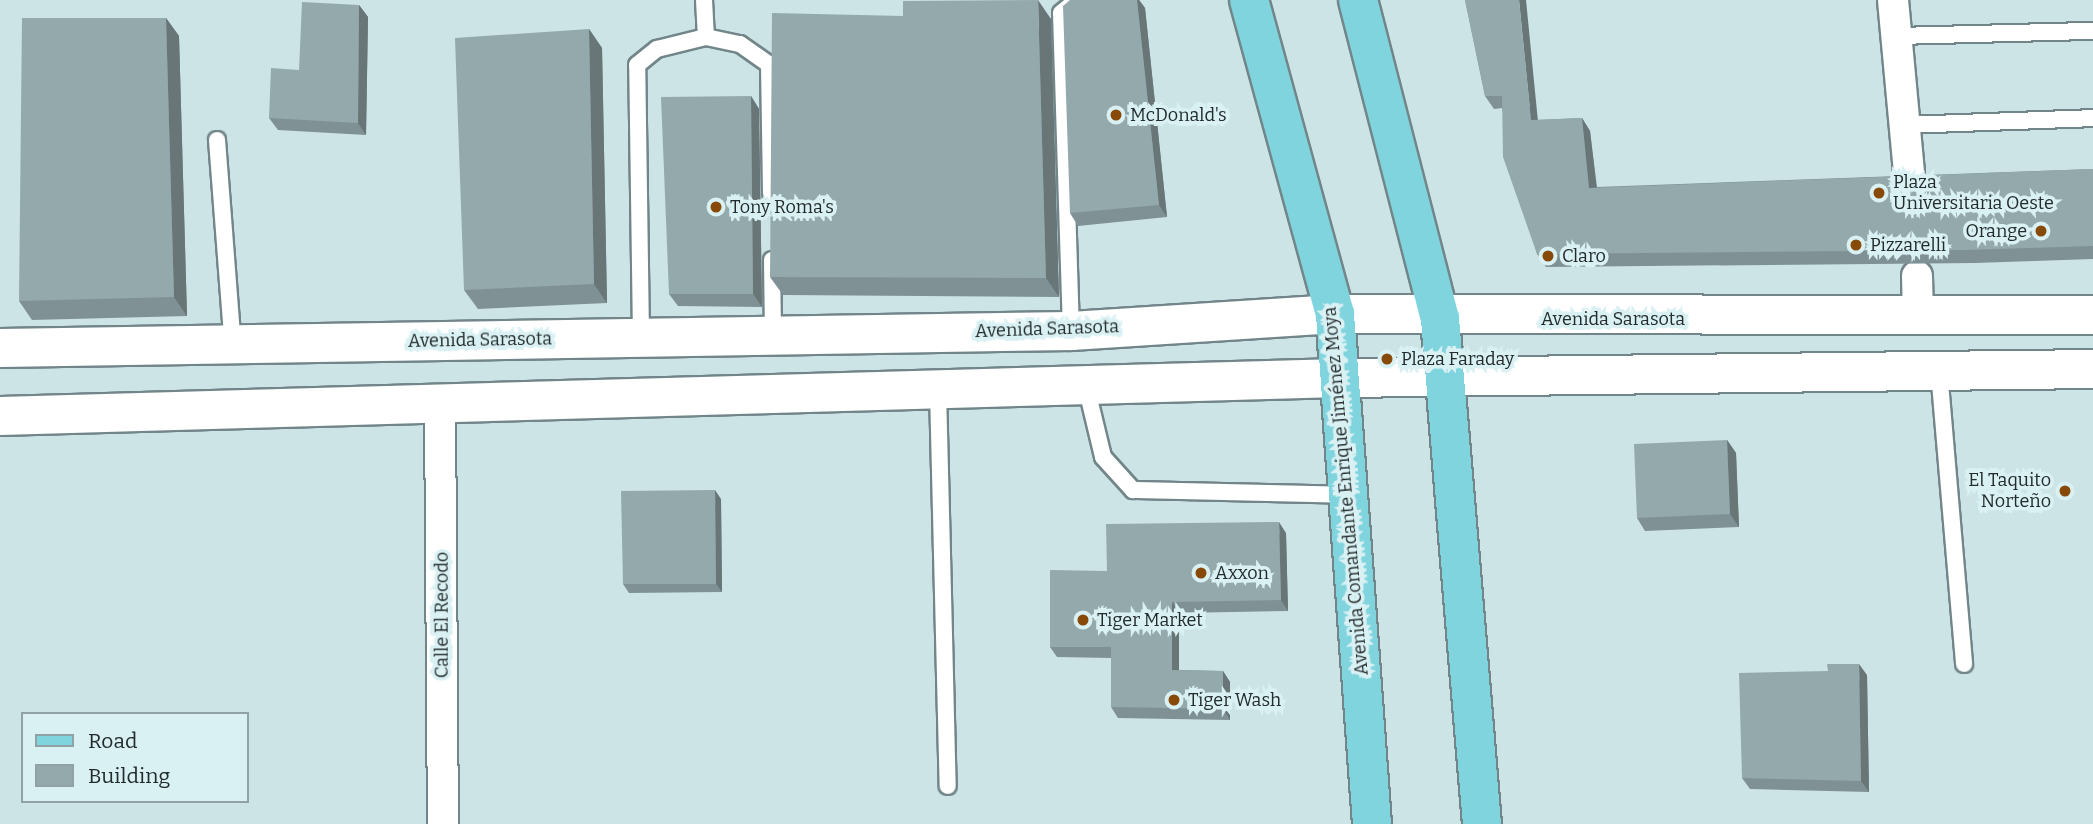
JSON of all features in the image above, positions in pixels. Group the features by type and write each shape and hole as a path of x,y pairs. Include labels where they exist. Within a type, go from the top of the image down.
{"main road":[{"name":"Avenida Comandante Enrique Jiménez Moya","path":"1249,0 1335,314 1372,824"},
{"path":"1357,0 1440,319 1482,824"},
{"name":"Avenida Sarasota","path":"0,348 774,333 1071,331 1335,314 1440,319 2093,315"},
{"path":"0,416 1339,378 2093,369"}],"street":[{"path":"1893,0 1909,172"},
{"path":"1917,276 1918,318"},
{"name":"Calle El Recodo","path":"440,405 443,824"}],"lane":[{"path":"704,0 706,37"},
{"path":"1071,331 1061,13 1077,0"},
{"path":"1897,36 2093,31"},
{"path":"641,337 637,65 657,49 706,37 740,44 769,64 771,212"},
{"path":"1905,125 2093,118"},
{"path":"217,140 233,345"},
{"path":"772,239 774,333"},
{"path":"1939,371 1964,664"},
{"path":"1086,386 1103,457 1133,490 1348,495"},
{"path":"938,390 947,786"}],"building":[{"path":"1038,0 1046,278 770,277 772,13 903,16 903,1"},
{"name":"McDonald's","path":"1070,0 1137,0 1159,205 1070,213 1063,6"},
{"path":"1465,0 1519,0 1531,120 1582,118 1589,188 2093,169 2093,246 1967,250 1537,254 1503,157 1502,96 1485,96"},
{"path":"302,2 359,5 358,123 269,118 271,68 299,70"},
{"path":"22,18 166,18 174,297 19,301"},
{"path":"589,29 594,284 464,290 455,38"},
{"name":"Tony Roma's","path":"751,96 753,294 669,294 661,97"},
{"path":"1727,440 1730,514 1637,518 1634,444"},
{"path":"715,490 716,584 623,584 621,491"},
{"path":"1279,522 1281,600 1172,602 1172,670 1223,671 1223,709 1111,707 1111,647 1050,647 1050,570 1107,571 1106,524"},
{"path":"1827,664 1859,664 1861,781 1742,778 1739,673 1828,671"}],"place":[{"name":"McDonald's","path":"1116,115"},
{"name":"Plaza Universitaria Oeste","path":"1879,193"},
{"name":"Tony Roma's","path":"716,207"},
{"name":"Orange","path":"2041,231"},
{"name":"Pizzarelli","path":"1856,245"},
{"name":"Claro","path":"1548,256"},
{"name":"Plaza Faraday","path":"1387,359"},
{"name":"El Taquito Norteño","path":"2065,491"},
{"name":"Axxon","path":"1201,573"},
{"name":"Tiger Market","path":"1083,620"},
{"name":"Tiger Wash","path":"1174,700"}]}
